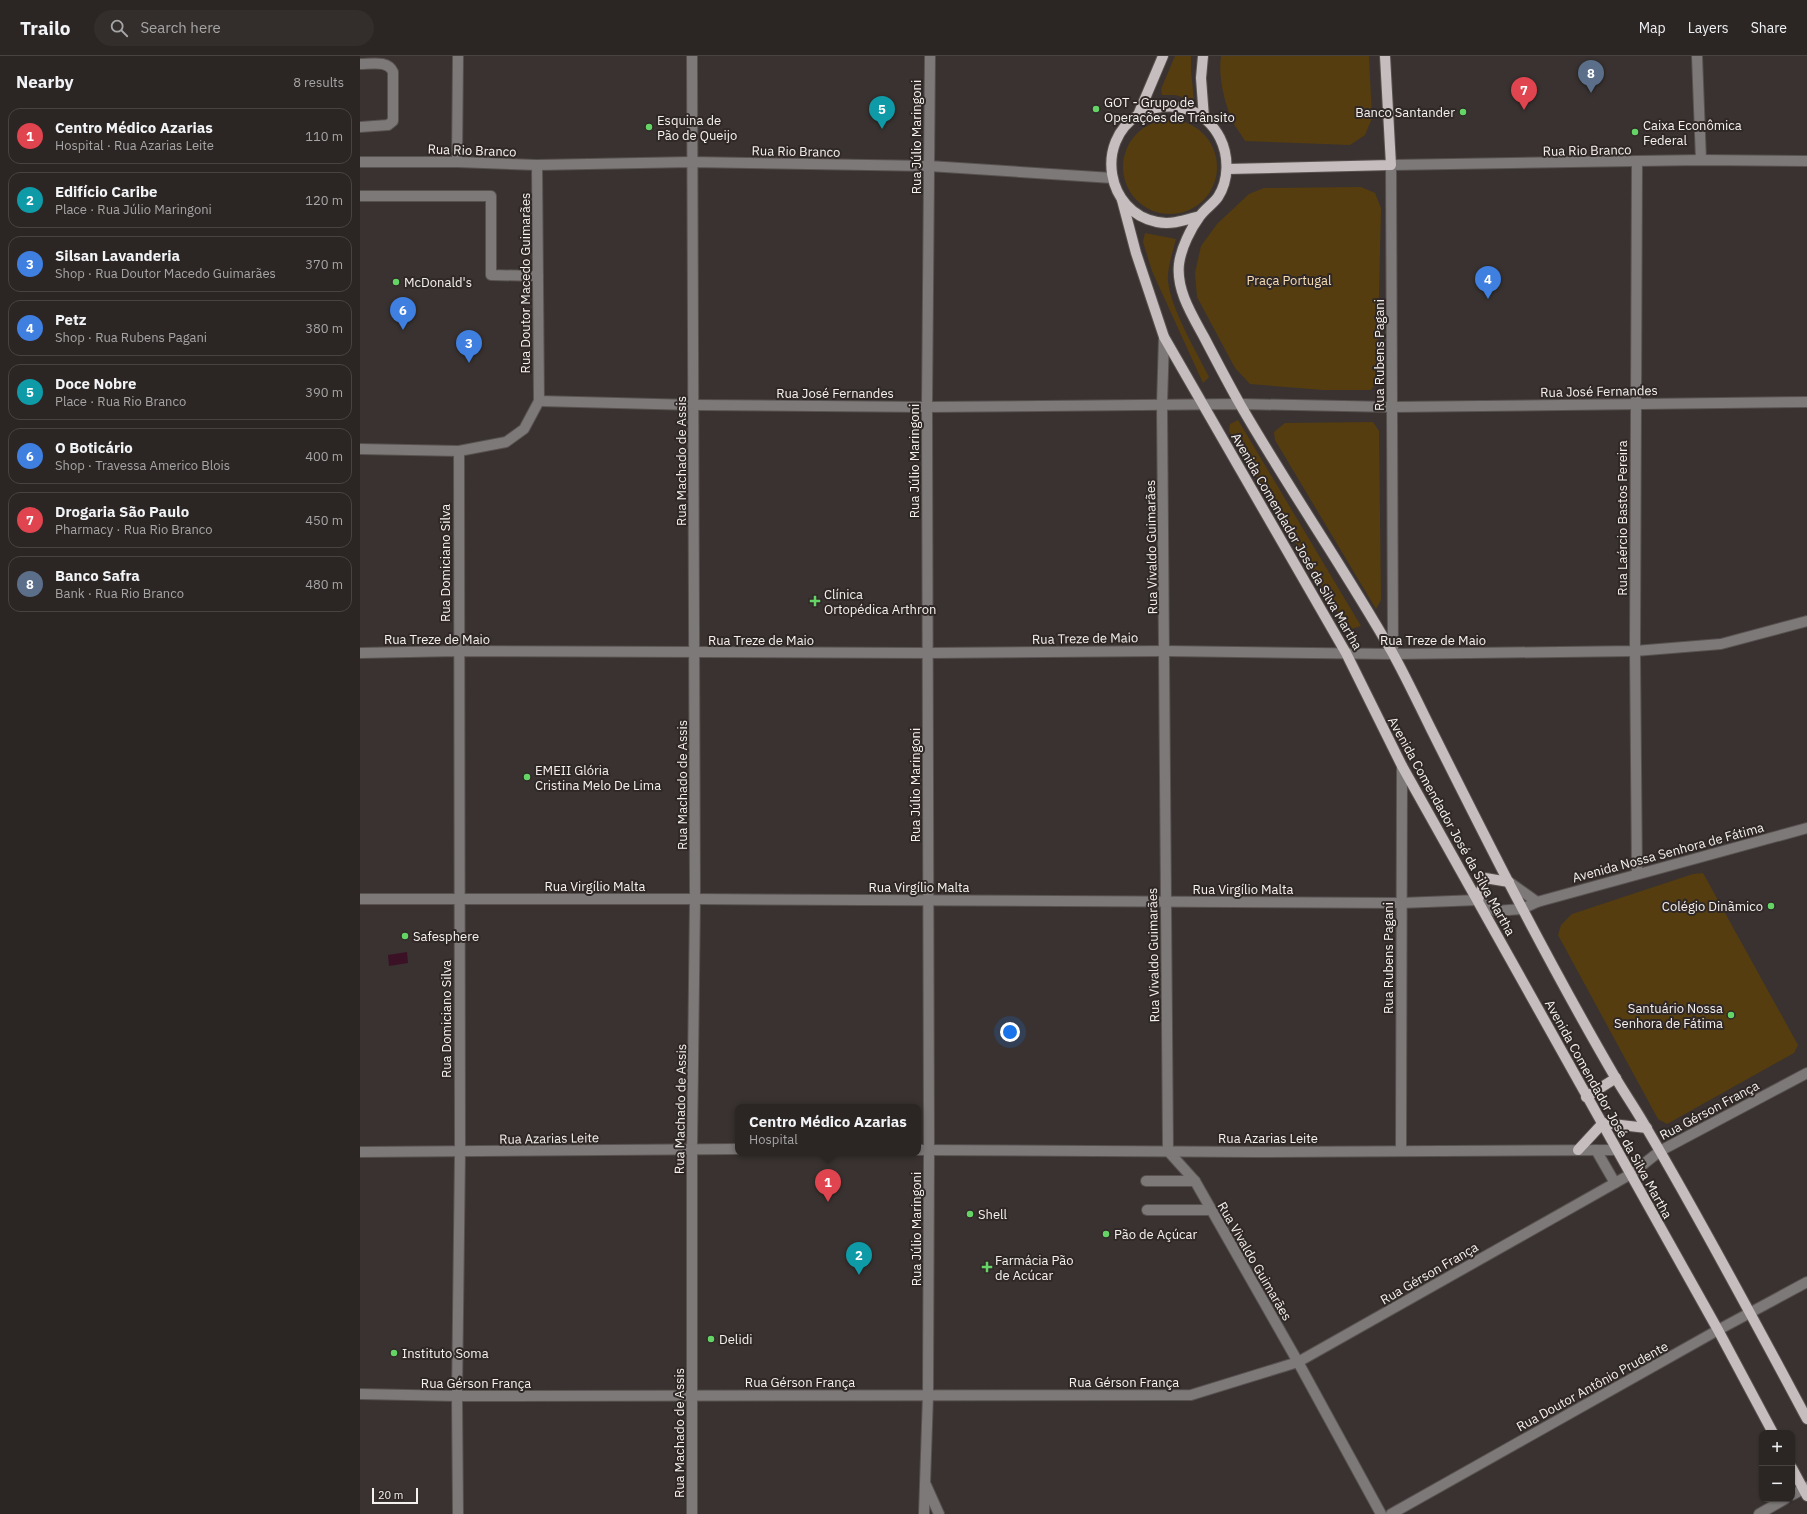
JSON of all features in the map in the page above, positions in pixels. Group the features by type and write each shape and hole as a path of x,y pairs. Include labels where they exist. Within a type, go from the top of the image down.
{"main road":[{"path":"1138,115 1163,56"},
{"path":"1203,56 1201,78 1204,118"},
{"name":"Rua Rubens Pagani","path":"1385,56 1392,164"},
{"path":"1172,106 1189,110 1204,118 1217,132 1225,150 1227,169 1224,184 1218,197 1200,216 1173,223 1153,222 1136,213 1122,200 1112,178 1110,160 1115,142 1125,126 1138,115 1155,108 1172,106"},
{"path":"1227,169 1392,164"},
{"name":"Avenida Comendador José da Silva Martha","path":"1122,200 1136,253 1164,336 1346,653 1402,766 1478,900 1586,1097 1603,1123 1718,1330 1771,1430"},
{"name":"Avenida Comendador José da Silva Martha","path":"1200,216 1184,246 1179,264 1181,288 1190,311 1240,404 1393,654 1522,909 1616,1078 1647,1128 1750,1312 1807,1419"},
{"path":"1478,900 1485,878 1509,882"},
{"path":"1586,1097 1616,1078"},
{"path":"1578,1150 1603,1123 1647,1128"},
{"path":"1795,1473 1806,1491"}],"street":[{"path":"457,162 458,56"},
{"name":"Rua Machado de Assis","path":"692,56 691,162 694,405 695,899 692,1149 692,1514"},
{"name":"Rua Júlio Maringoni","path":"924,1514 928,1395 929,900 927,407 930,56"},
{"path":"1697,56 1701,160"},
{"path":"360,64 386,64 391,67 393,114 391,124 360,127"},
{"name":"Rua Rio Branco","path":"1392,164 1701,160 1807,161"},
{"name":"Rua Rio Branco","path":"360,162 457,162 538,165 691,162 929,166 1112,178"},
{"name":"Rua Laércio Bastos Pereira","path":"1637,162 1634,651 1637,874"},
{"name":"Rua Rubens Pagani","path":"1392,164 1393,654"},
{"name":"Rua Doutor Macedo Guimarães","path":"538,165 539,401"},
{"path":"360,196 491,196 491,275 538,276"},
{"name":"Rua Vivaldo Guimarães","path":"1164,336 1162,405 1168,1151 1196,1181 1298,1362 1380,1514"},
{"path":"360,449 459,451 506,442 524,429 539,401"},
{"name":"Rua José Fernandes","path":"539,401 694,405 927,407 1240,404"},
{"name":"Rua José Fernandes","path":"1392,406 1807,402"},
{"path":"1240,404 1392,406"},
{"name":"Rua Domiciano Silva","path":"458,1514 457,1396 460,1152 458,899 459,451"},
{"name":"Rua Treze de Maio","path":"360,653 458,651 928,653 1165,650 1393,654 1634,651 1721,644 1807,621"},
{"name":"Rua Rubens Pagani","path":"1400,1150 1400,903 1402,766"},
{"name":"Avenida Nossa Senhora de Fátima","path":"1522,909 1537,902 1807,828"},
{"path":"1509,882 1537,902"},
{"name":"Rua Virgílio Malta","path":"360,899 695,899 1400,903 1478,900"},
{"path":"1478,900 1496,911 1522,909"},
{"name":"Rua Gérson França","path":"360,1394 457,1396 1190,1394 1298,1362 1615,1183 1630,1174 1660,1151 1807,1073"},
{"name":"Rua Azarias Leite","path":"360,1152 735,1149"},
{"name":"Rua Azarias Leite","path":"921,1150 1617,1150"},
{"path":"1596,1150 1615,1183"},
{"path":"1146,1181 1196,1181"},
{"path":"1147,1210 1211,1210"},
{"name":"Rua Doutor Antônio Prudente","path":"1391,1514 1750,1312 1807,1282"},
{"path":"924,1482 939,1514"},
{"path":"1795,1494 1806,1491"},
{"path":"1759,1514 1780,1502"}],"green space":[{"path":"1175,56 1191,56 1194,100 1175,95 1162,95 1161,89"},
{"path":"1221,56 1369,56 1372,118 1365,135 1350,145 1245,141 1233,123 1226,105 1220,72"},
{"path":"1170,120 1188,123 1203,134 1214,149 1217,167 1214,185 1203,200 1188,211 1170,214 1152,211 1137,200 1126,185 1123,167 1126,149 1137,134 1152,123"},
{"name":"Praça Portugal","path":"1361,187 1375,193 1381,208 1377,382 1371,390 1323,390 1250,384 1235,368 1197,297 1195,273 1201,246 1217,224 1249,194 1264,188"},
{"path":"1145,233 1176,239 1168,270 1170,292 1185,330 1209,377 1203,383 1152,271 1143,242"},
{"path":"1238,420 1361,626 1348,630 1229,431 1230,424"},
{"path":"1373,422 1379,431 1381,600 1376,609 1275,440 1274,432 1285,423"},
{"path":"1703,873 1798,1045 1794,1053 1667,1124 1658,1119 1558,935 1561,925 1572,914 1693,874"}],"shaded area":[{"path":"407,952 408,963 389,966 388,955"}],"place":[{"name":"Banco Safra","path":"1591,93"},
{"name":"GOT - Grupo de Operações de Trânsito","path":"1096,109"},
{"name":"Drogaria São Paulo","path":"1524,110"},
{"name":"Banco Santander","path":"1463,112"},
{"name":"Esquina de Pão de Queijo","path":"649,127"},
{"name":"Doce Nobre","path":"882,129"},
{"name":"Caixa Econômica Federal","path":"1635,132"},
{"name":"McDonald's","path":"396,282"},
{"name":"Petz","path":"1488,299"},
{"name":"O Boticário","path":"403,330"},
{"name":"Silsan Lavanderia","path":"469,363"},
{"name":"Clínica Ortopédica Arthron","path":"815,601"},
{"name":"EMEII Glória Cristina Melo De Lima","path":"527,777"},
{"name":"Colégio Dinãmico","path":"1771,906"},
{"name":"Safesphere","path":"405,936"},
{"name":"Santuário Nossa Senhora de Fátima","path":"1731,1015"},
{"name":"Centro Médico Azarias","path":"828,1202"},
{"name":"Shell","path":"970,1214"},
{"name":"Pão de Açúcar","path":"1106,1234"},
{"name":"Farmácia Pão de Acúcar","path":"987,1267"},
{"name":"Edifício Caribe","path":"859,1275"},
{"name":"Delidi","path":"711,1339"},
{"name":"Instituto Soma","path":"394,1353"}]}
